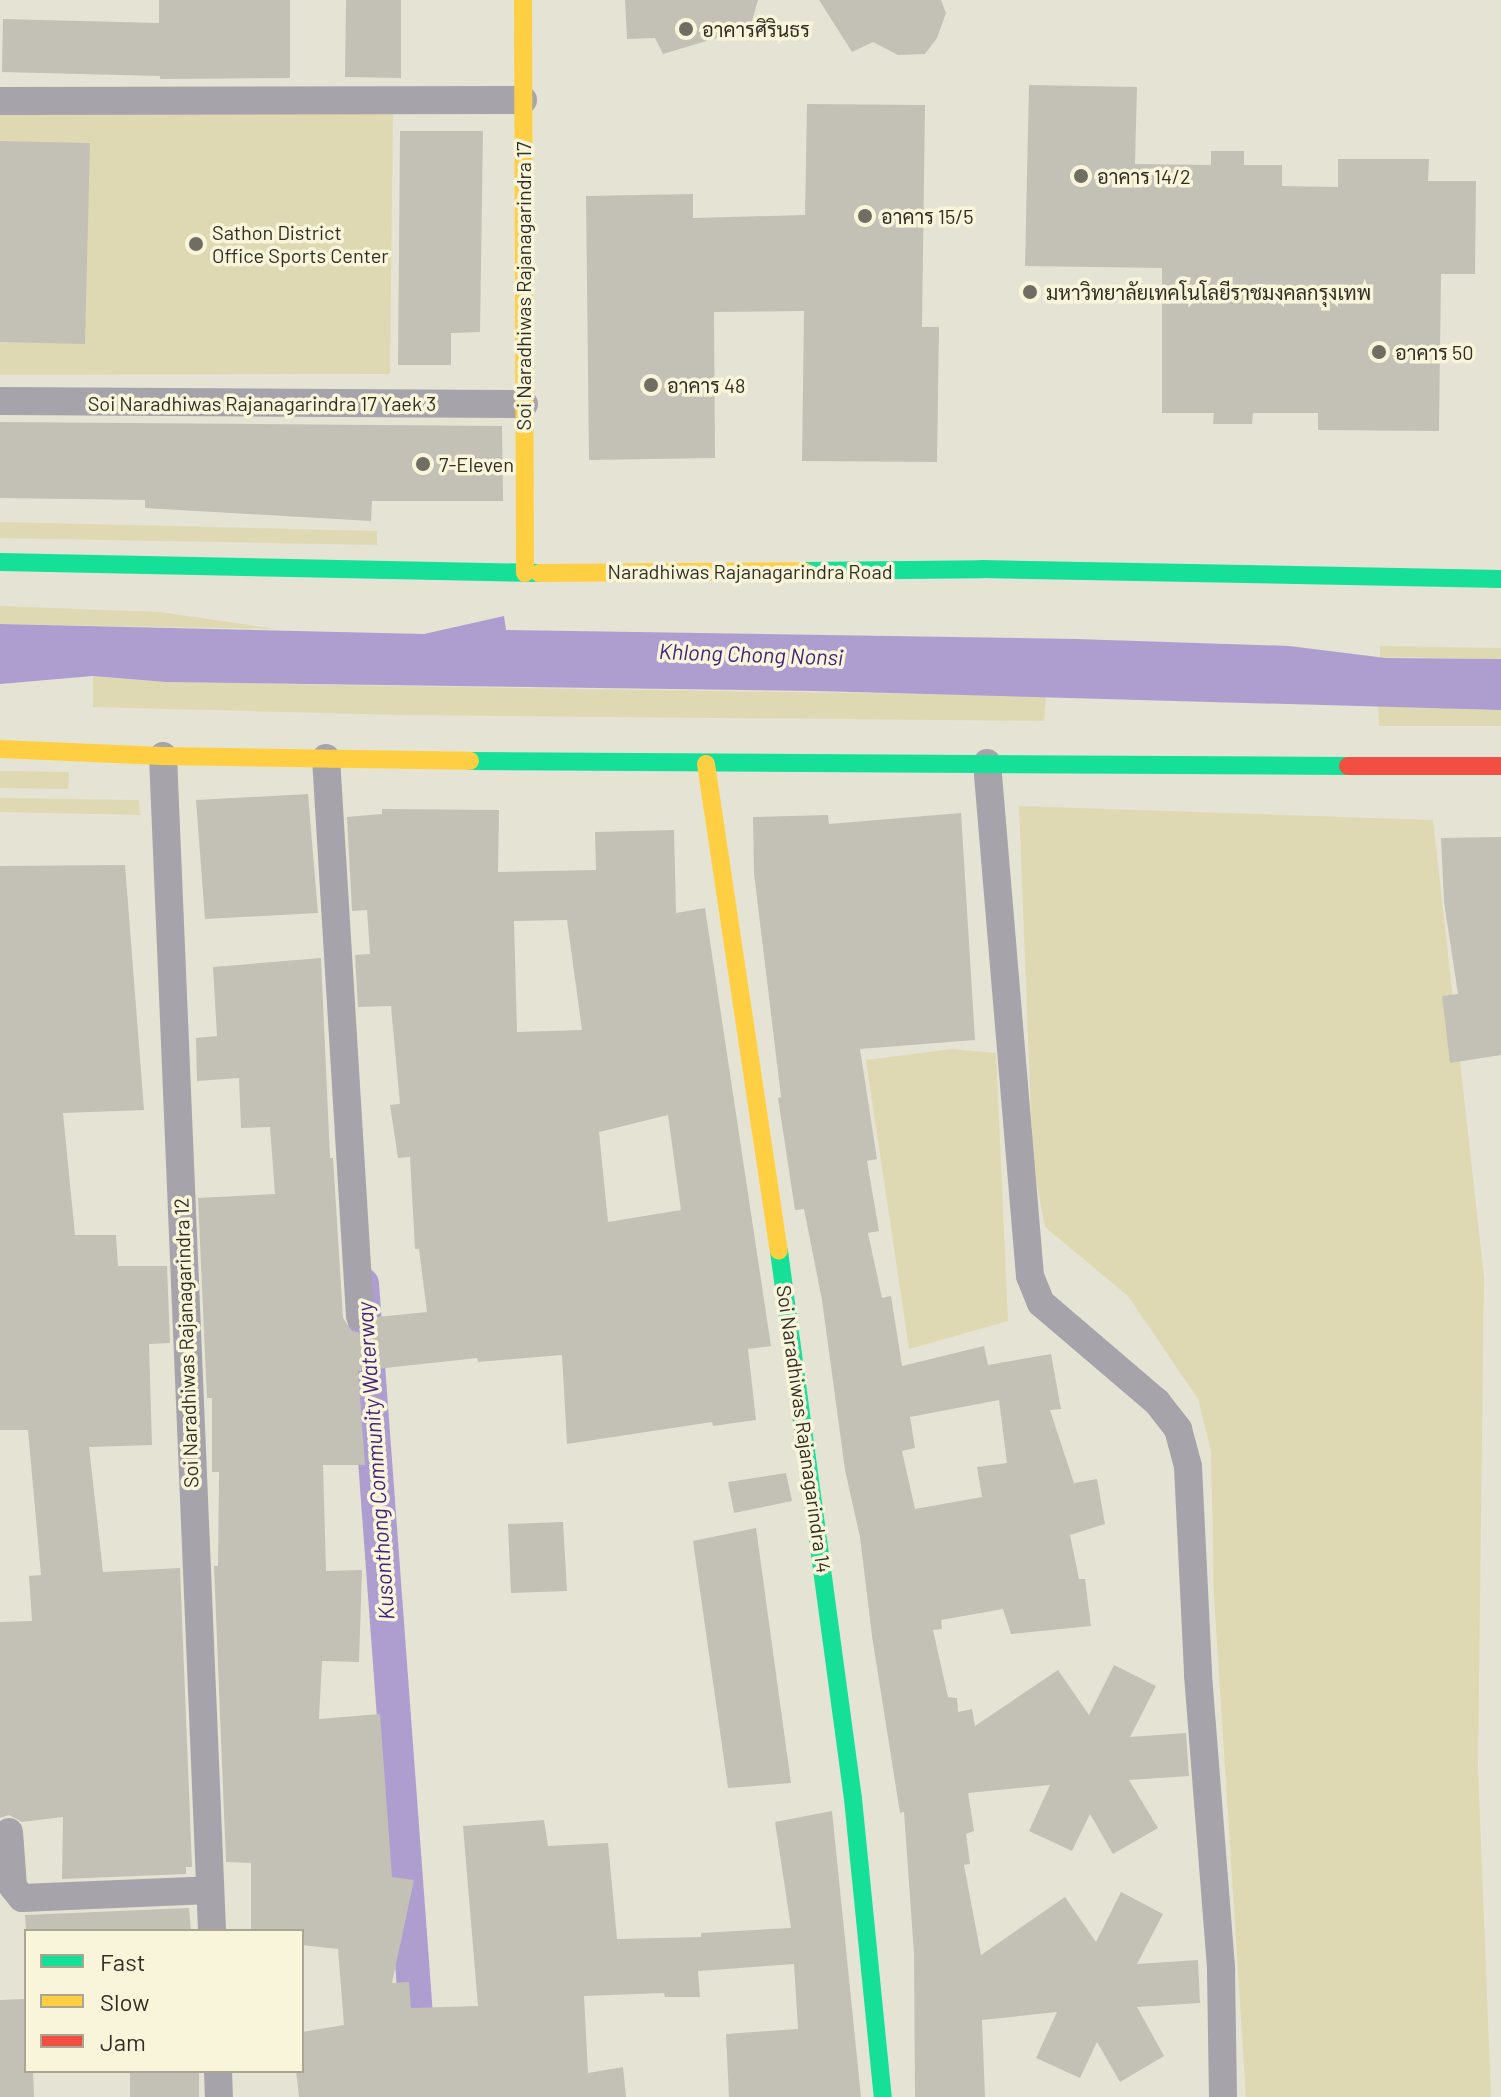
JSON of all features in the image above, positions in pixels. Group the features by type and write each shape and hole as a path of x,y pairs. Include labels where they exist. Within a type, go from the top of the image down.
{"main road":[{"name":"Soi Naradhiwas Rajanagarindra 17","path":"523,0 525,573"},
{"name":"Naradhiwas Rajanagarindra Road","path":"0,562 525,573 982,569 1501,579"},
{"path":"0,749 163,756 706,764 1501,766"},
{"name":"Soi Naradhiwas Rajanagarindra 14","path":"706,764 807,1438 853,1799 883,2097"}],"street":[{"path":"0,101 523,100"},
{"name":"Soi Naradhiwas Rajanagarindra 17 Yaek 3","path":"0,401 524,404"},
{"name":"Soi Naradhiwas Rajanagarindra 12","path":"163,756 212,1929"},
{"path":"326,758 360,1316"},
{"path":"987,763 1030,1276 1041,1303 1157,1402 1178,1429 1188,1467 1198,1675 1221,1970 1223,2097"},
{"path":"9,1832 13,1887 22,1898 210,1890"},
{"path":"218,2073 219,2097"}],"shaded area":[{"name":"Sathon District Office Sports Center","path":"0,111 393,113 390,374 0,375"},
{"path":"0,522 377,531 377,545 0,538"},
{"path":"0,606 160,612 276,629 0,624"},
{"path":"1380,646 1501,648 1501,659 1380,657"},
{"path":"93,676 166,682 1046,696 1044,721 402,715 93,707"},
{"path":"1378,706 1501,710 1501,726 1379,726"},
{"path":"0,771 69,772 68,789 0,788"},
{"path":"0,798 139,800 140,815 0,812"},
{"path":"1019,806 1433,820 1484,1277 1478,1767 1491,2097 1246,2097 1214,1596 1211,1451 1198,1399 1128,1296 1045,1227 1033,1165"},
{"path":"952,1049 996,1053 1008,1321 909,1349 866,1060"}],"water":[{"name":"Khlong Chong Nonsi","path":"504,616 506,630 1077,639 1289,646 1386,658 1501,659 1501,710 816,691 166,682 93,676 0,684 0,624 424,634"}],"building":[{"path":"159,0 290,0 290,78 160,79 160,76 2,72 3,19 159,23"},
{"path":"346,0 401,0 401,78 345,77"},
{"path":"625,0 758,0 750,28 663,54 655,38 627,39"},
{"path":"819,0 941,0 946,13 937,38 925,54 898,55 873,42 852,52"},
{"path":"1029,85 1137,87 1135,164 1211,165 1211,151 1244,151 1244,165 1282,165 1282,186 1338,187 1338,159 1429,159 1428,181 1476,181 1475,274 1441,274 1439,431 1318,430 1318,413 1253,413 1252,424 1213,424 1214,413 1162,413 1162,268 1025,266"},
{"path":"807,104 925,105 922,327 939,327 937,462 802,461 804,311 714,312 715,458 589,460 586,196 693,194 693,218 805,215"},
{"path":"400,131 483,131 480,332 451,333 451,365 398,365"},
{"path":"0,141 90,143 85,344 0,342"},
{"path":"0,422 502,426 503,501 372,501 371,521 145,508 145,500 0,498"},
{"path":"308,794 318,913 205,919 196,800"},
{"path":"382,809 499,810 498,872 596,870 595,832 674,830 676,913 705,908 771,1346 748,1349 756,1420 713,1426 712,1422 567,1444 562,1355 478,1362 477,1358 358,1371 365,1465 323,1465 326,1571 362,1570 359,1662 322,1661 319,1719 380,1714 392,1877 414,1880 392,1983 409,1982 411,2008 478,2006 463,1826 544,1820 548,1846 608,1843 617,1939 701,1937 701,1933 791,1928 775,1822 832,1811 861,2097 729,2097 726,2034 798,2029 794,1964 698,1971 700,1997 665,1997 664,1993 584,1996 588,2073 623,2067 626,2097 299,2097 296,2073 304,2073 304,2032 344,2025 338,1949 304,1945 304,1929 251,1929 251,1863 226,1862 214,1566 218,1566 219,1472 212,1472 212,1398 207,1398 198,1198 275,1194 270,1127 241,1128 239,1078 197,1081 196,1038 217,1036 213,967 321,958 330,1158 333,1158 343,1318 352,1331 362,1333 370,1330 377,1317 427,1312 419,1249 415,1249 410,1157 398,1158 390,1105 400,1104 391,1006 358,1007 355,955 370,954 367,910 352,911 347,817 382,814","holes":["567,920 582,1030 517,1032 514,921","668,1115 681,1210 608,1222 599,1132"]},
{"path":"961,813 975,1040 860,1049 877,1159 867,1161 879,1231 868,1233 882,1298 891,1296 902,1366 984,1346 988,1365 1051,1354 1061,1409 1050,1410 1074,1483 1097,1479 1105,1524 1070,1535 1079,1579 1085,1579 1091,1626 1011,1634 1003,1609 941,1620 942,1629 933,1630 948,1697 957,1698 958,1712 972,1709 975,1726 1058,1670 1089,1715 1114,1665 1156,1686 1130,1737 1186,1733 1189,1776 1129,1780 1158,1828 1113,1854 1090,1814 1072,1851 1029,1831 1050,1785 968,1793 974,1831 966,1834 970,1864 964,1865 981,1955 1065,1897 1096,1942 1121,1892 1163,1914 1137,1964 1198,1960 1200,2003 1137,2007 1164,2056 1120,2082 1097,2042 1080,2078 1036,2058 1057,2012 982,2020 985,2097 915,2097 914,1954 904,1812 900,1813 860,1537 845,1470 822,1300 804,1209 795,1210 778,1098 781,1097 754,873 753,817 828,815 829,824","holes":["999,1400 1007,1463 977,1467 982,1497 915,1509 902,1451 915,1448 910,1417"]},
{"path":"1501,837 1501,1055 1450,1063 1442,996 1458,994 1444,902 1441,838"},
{"path":"125,865 144,1110 63,1113 75,1235 116,1235 118,1266 167,1266 170,1343 149,1344 152,1445 89,1447 103,1572 180,1568 192,1867 186,1867 186,1874 62,1879 63,1817 22,1822 9,1815 0,1818 0,1622 32,1621 29,1576 41,1575 28,1430 0,1430 0,866"},
{"path":"786,1473 792,1501 734,1513 728,1482"},
{"path":"563,1522 567,1591 511,1593 508,1524"},
{"path":"756,1528 791,1783 728,1788 693,1541"},
{"path":"189,1908 191,1929 26,1929 25,1915"},
{"path":"24,1999 24,2073 33,2073 34,2097 0,2097 0,2000"},
{"path":"130,2073 199,2073 199,2097 130,2097"}],"waterway":[{"name":"Kusonthong Community Waterway","path":"362,1284 422,2097"}],"traffic: fast":[{"path":"0,562 539,573"},
{"path":"804,571 982,569 1501,579"},
{"path":"470,761 1348,766"},
{"path":"779,1251 853,1799 883,2097"}],"traffic: slow":[{"path":"523,0 525,573"},
{"path":"539,573 804,571"},
{"path":"0,749 163,756 470,761"},
{"path":"706,764 779,1251"}],"traffic: jam":[{"path":"1348,766 1501,766"}],"place":[{"name":"อาคารศิรินธร","path":"686,29"},
{"name":"อาคาร 14/2","path":"1081,176"},
{"name":"อาคาร 15/5","path":"865,216"},
{"name":"Sathon District Office Sports Center","path":"196,244"},
{"name":"มหาวิทยาลัยเทคโนโลยีราชมงคลกรุงเทพ","path":"1030,292"},
{"name":"อาคาร 50","path":"1379,352"},
{"name":"อาคาร 48","path":"651,385"},
{"name":"7-Eleven","path":"423,464"}]}
